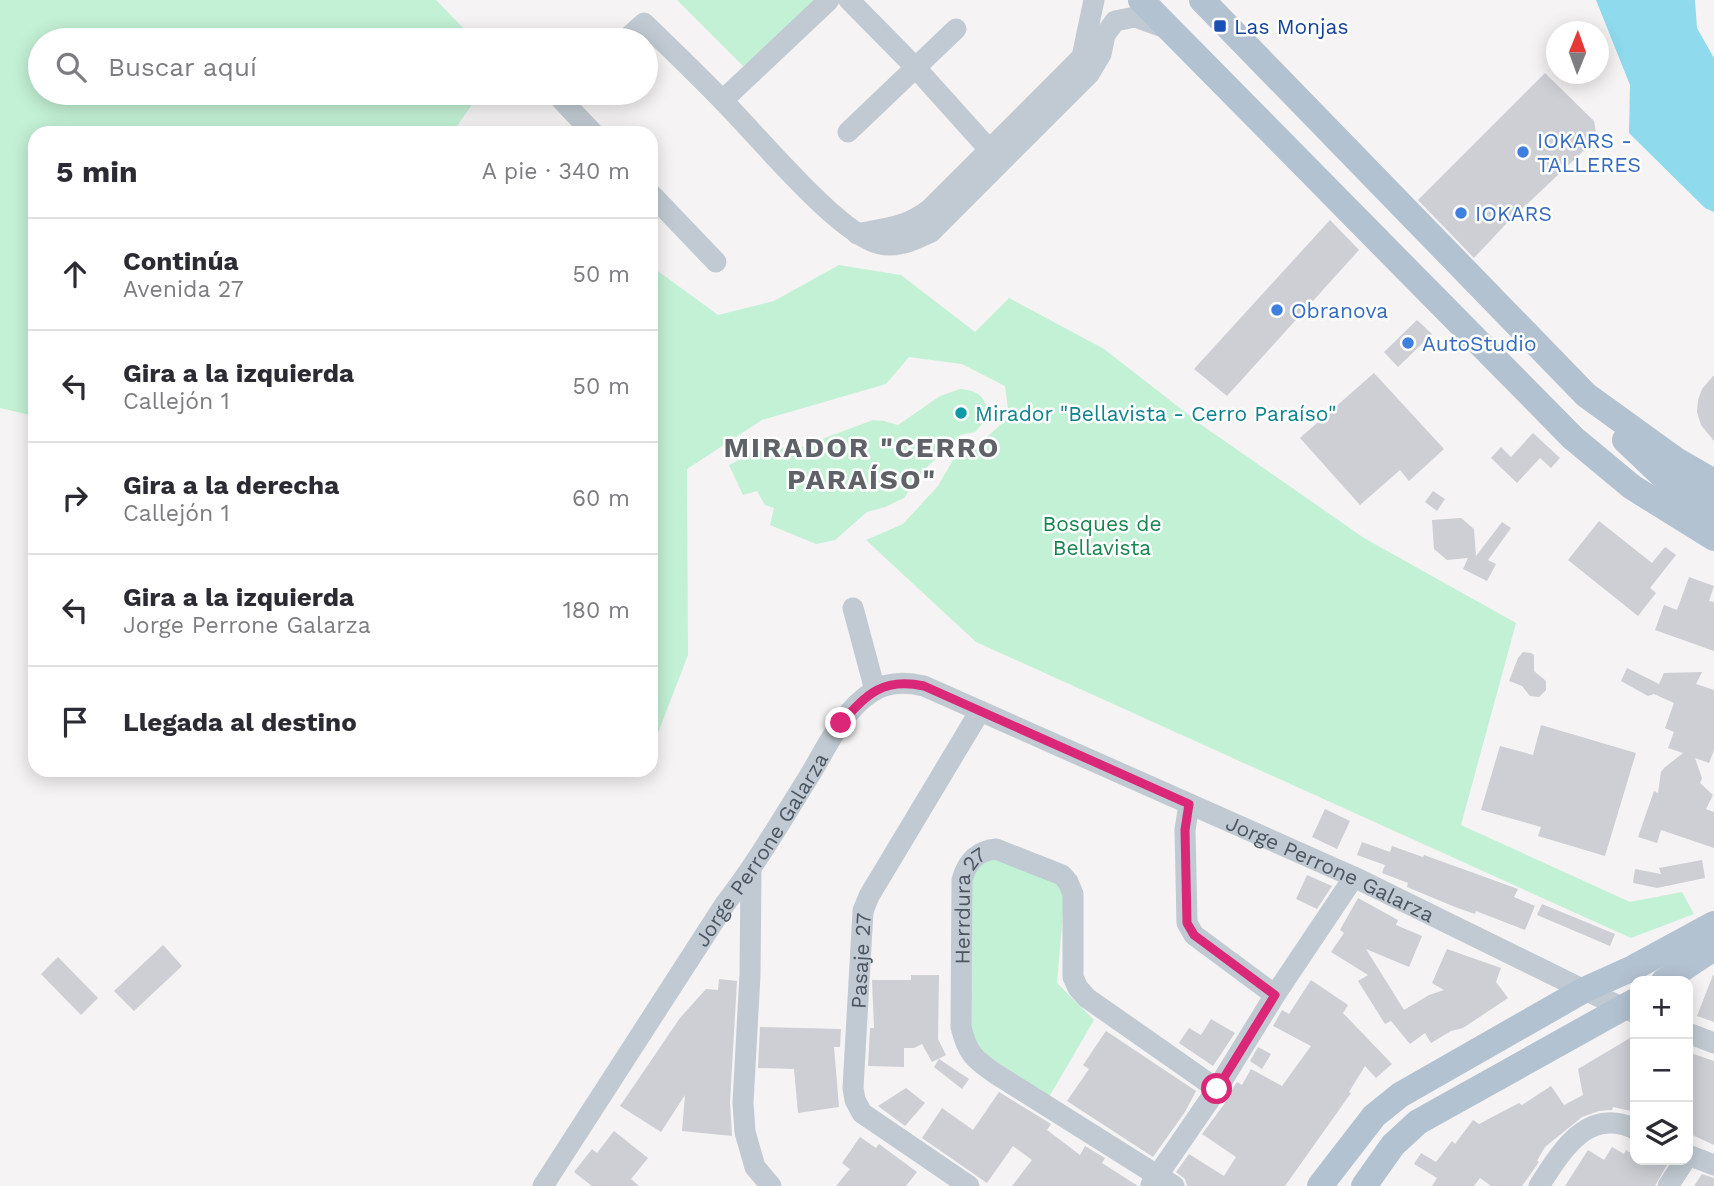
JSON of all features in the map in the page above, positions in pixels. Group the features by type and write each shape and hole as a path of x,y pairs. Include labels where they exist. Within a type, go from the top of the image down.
{"main road":[{"path":"1141,0 1573,438 1632,487 1714,538"},
{"path":"1202,0 1586,395 1632,448 1698,502 1714,510"},
{"path":"1586,395 1676,460 1714,482"},
{"path":"1320,1186 1374,1116 1400,1095 1584,990 1633,968 1714,924"},
{"path":"1672,976 1710,953"},
{"path":"1364,1186 1394,1145 1418,1122 1630,1008"}],"street":[{"path":"723,100 829,0"},
{"path":"849,0 915,66 995,154"},
{"path":"658,37 821,203 857,234 881,244 906,244 931,232 995,154 1082,57 1094,0"},
{"path":"995,154 1089,74 1101,54 1105,35 1115,21 1135,17 1170,30"},
{"path":"848,132 956,29"},
{"path":"567,105 586,126"},
{"path":"658,201 716,262"},
{"path":"853,608 876,690"},
{"name":"Jorge Perrone Galarza","path":"543,1186 725,904 751,871 841,723 863,699 887,685 924,686 1354,877 1584,990 1630,1007"},
{"name":"Pasaje 27","path":"969,1186 862,1113 855,1100 853,1088 863,911 869,896 980,711"},
{"path":"1189,804 1185,830 1187,923 1194,935 1275,995"},
{"name":"Herrdura 27","path":"1161,1182 996,1074 975,1059 964,1043 961,1027 962,880 972,858 987,850 996,849 1062,875 1073,894 1073,977 1079,988 1087,998 1217,1089"},
{"path":"751,871 750,975 743,1103 745,1132 755,1167 771,1186"},
{"path":"1161,1182 1275,995 1354,877"},
{"path":"1693,1035 1714,1043"},
{"path":"1539,1186 1564,1147 1577,1135 1608,1123 1630,1127"},
{"path":"1693,1158 1714,1165"},
{"path":"1668,1186 1681,1165"}],"green space":[{"path":"0,0 436,0 463,28 28,28 28,105 472,105 457,126 28,126 28,414 0,408"},
{"path":"677,0 819,0 746,69"},
{"name":"Bosques de Bellavista","path":"839,265 901,275 975,332 1009,298 1104,349 1203,426 1364,538 1516,623 1461,825 1630,902 1682,892 1694,914 1631,938 976,642 866,540 903,524 938,486 953,460 979,444 1009,417 1005,386 962,364 909,357 886,384 762,420 687,469 688,655 658,733 658,271 718,315 774,301"},
{"name":"MIRADOR \"CERRO PARAÍSO\"","path":"960,389 980,396 986,404 989,416 975,432 960,435 922,472 904,498 867,512 835,540 816,544 770,525 774,508 765,505 757,491 743,495 729,465 757,451 801,447 873,420 898,425 940,396"},
{"path":"996,854 1058,879 1065,890 1057,983 1094,1020 1049,1097 984,1053 967,1026 964,884 976,862"}],"water":[{"path":"1596,0 1695,0 1697,28 1714,58 1714,212 1705,208 1629,133 1630,85 1609,32 1609,21 1604,21"}],"building":[{"name":"IOKARS - TALLERES","path":"1545,73 1546,84 1556,84 1594,121 1597,138 1474,258 1418,200"},
{"name":"Obranova","path":"1330,220 1359,250 1227,396 1194,369"},
{"name":"AutoStudio","path":"1417,320 1432,334 1398,367 1384,352"},
{"path":"1374,373 1444,449 1409,481 1400,470 1360,505 1300,438"},
{"path":"1714,375 1714,441 1701,425 1697,412 1702,389"},
{"path":"1533,433 1560,458 1551,468 1540,458 1517,483 1491,458 1501,447 1511,457"},
{"path":"1433,491 1445,499 1437,511 1425,502"},
{"path":"1461,518 1474,529 1476,556 1502,522 1511,528 1488,560 1496,564 1487,581 1463,569 1468,558 1447,560 1434,549 1432,520"},
{"path":"1599,521 1652,563 1665,547 1676,555 1650,588 1656,593 1638,616 1568,560"},
{"path":"1689,577 1714,586 1709,601 1714,602 1714,651 1655,630 1664,605 1677,610"},
{"path":"1523,652 1534,655 1534,671 1546,681 1546,690 1539,697 1530,696 1522,686 1509,681"},
{"path":"1627,668 1659,684 1664,673 1702,672 1696,684 1714,690 1714,750 1709,763 1695,758 1702,778 1700,783 1713,795 1706,809 1714,812 1714,848 1661,830 1657,843 1638,837 1654,791 1658,793 1661,772 1683,753 1668,748 1674,732 1665,728 1674,703 1654,694 1648,696 1621,681"},
{"path":"1541,725 1636,753 1605,856 1538,836 1541,827 1481,810 1500,746 1533,755"},
{"path":"1325,809 1350,821 1337,849 1312,837"},
{"path":"1362,842 1390,852 1392,846 1423,857 1424,855 1518,889 1514,897 1535,906 1525,930 1476,911 1475,914 1455,907 1407,887 1408,883 1382,873 1385,865 1357,855"},
{"path":"1702,860 1705,878 1657,888 1633,883 1635,869 1661,874 1659,868"},
{"path":"1307,875 1332,886 1317,909 1296,899"},
{"path":"1358,898 1398,920 1396,925 1422,936 1409,967 1366,949 1404,1010 1429,995 1444,990 1432,983 1447,949 1501,968 1496,982 1508,998 1463,1028 1451,1031 1431,1043 1425,1033 1410,1044 1391,1021 1385,1024 1358,981 1368,975 1331,952 1344,933 1340,930"},
{"path":"1542,904 1615,934 1610,946 1537,915"},
{"path":"163,945 182,966 134,1011 114,991"},
{"path":"58,957 98,998 81,1015 41,974"},
{"path":"911,975 939,975 938,1039 946,1055 932,1062 922,1044 914,1048 904,1048 904,1067 868,1066 870,1028 874,1028 872,980 911,980"},
{"path":"1714,975 1714,1022 1697,1016"},
{"path":"719,979 737,981 730,1102 732,1136 682,1131 685,1095 661,1132 620,1106 680,1018 706,989 718,990"},
{"path":"1311,980 1348,1005 1343,1013 1392,1064 1376,1078 1365,1066 1349,1092 1351,1093 1285,1186 1187,1186 1185,1179 1176,1172 1189,1154 1224,1176 1236,1157 1202,1134 1231,1095 1229,1094 1237,1082 1242,1085 1251,1069 1282,1086 1311,1046 1273,1026 1282,1010 1289,1014"},
{"path":"1211,1019 1235,1033 1213,1066 1179,1043 1189,1028 1201,1035"},
{"path":"760,1027 841,1029 840,1047 834,1047 839,1107 798,1113 794,1069 758,1068"},
{"path":"1106,1031 1196,1091 1185,1112 1153,1157 1067,1101 1089,1069 1083,1065"},
{"path":"1630,1038 1630,1111 1613,1107 1612,1110 1582,1117 1545,1147 1537,1161 1539,1162 1522,1186 1491,1186 1480,1178 1474,1186 1432,1186 1437,1178 1414,1164 1421,1153 1436,1162 1452,1141 1455,1144 1473,1120 1479,1124 1519,1103 1522,1105 1551,1086 1564,1105 1583,1095 1578,1069"},
{"path":"1258,1047 1271,1054 1262,1069 1250,1061"},
{"path":"1693,1054 1714,1061 1714,1145 1693,1135"},
{"path":"939,1059 969,1079 962,1089 934,1067"},
{"path":"906,1088 925,1103 905,1126 878,1106"},
{"path":"999,1092 1051,1124 1047,1130 1080,1155 1085,1146 1105,1158 1102,1163 1138,1186 1012,1186 1032,1160 1013,1146 987,1183 922,1138 942,1108 973,1130"},
{"path":"614,1131 648,1158 631,1179 639,1186 592,1186 574,1172 592,1149 597,1153"},
{"path":"860,1137 876,1148 879,1144 917,1172 906,1186 836,1186 850,1169 842,1163"},
{"path":"1612,1147 1624,1154 1626,1150 1630,1153 1630,1165 1667,1165 1655,1186 1565,1186 1588,1150 1604,1160"},
{"path":"1702,1174 1714,1178 1714,1186 1694,1186"}],"place":[{"name":"Las Monjas","path":"1220,26"},
{"name":"IOKARS - TALLERES","path":"1523,152"},
{"name":"IOKARS","path":"1461,213"},
{"name":"Obranova","path":"1277,310"},
{"name":"AutoStudio","path":"1408,343"},
{"name":"Mirador \"Bellavista - Cerro Paraíso\"","path":"961,413"}],"district":[{"name":"MIRADOR \"CERRO PARAÍSO\"","path":"862,463"}],"route":[{"path":"841,723 863,699 887,685 924,686 1189,804 1185,830 1187,923 1194,935 1275,995 1217,1089"}]}
